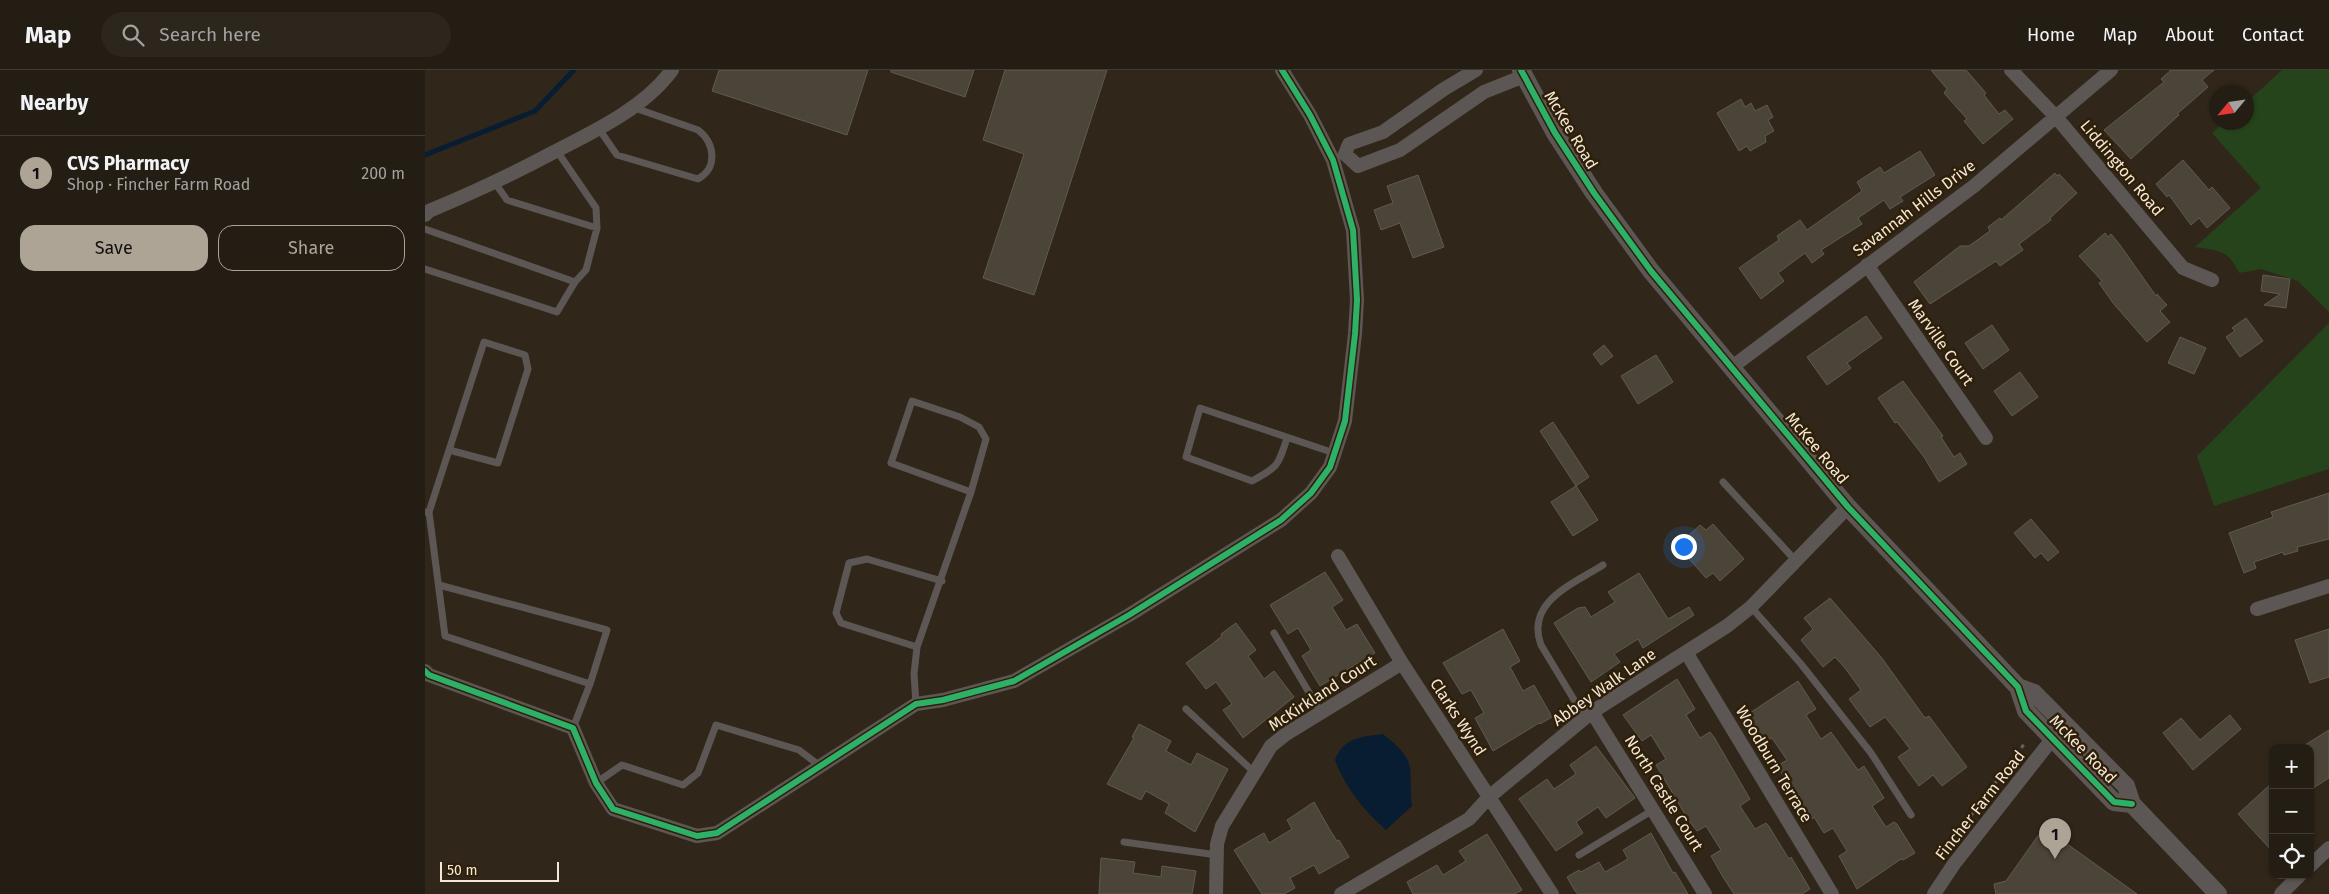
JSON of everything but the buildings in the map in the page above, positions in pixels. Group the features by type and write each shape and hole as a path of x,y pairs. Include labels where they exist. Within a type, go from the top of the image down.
{"street":[{"path":"425,216 429,211 495,183 599,129 661,86 672,70"},
{"path":"425,671 429,675 573,728 596,783 613,808 697,836 717,833 916,704 943,700 1014,681 1129,615 1281,520 1311,493 1330,467 1345,421 1357,300 1353,230 1339,157 1282,70"},
{"path":"1339,157 1349,144 1383,132 1444,89 1476,70"},
{"name":"Liddington Road","path":"2011,70 2056,117 2183,268 2212,280"},
{"name":"Savannah Hills Drive","path":"1732,367 1974,186 2111,70"},
{"path":"1339,157 1358,166 1400,150 1484,92 1523,73"},
{"name":"McKee Road","path":"1523,73 1555,133 1594,194 1651,271 1848,507 2018,687 2026,711 2115,802 2132,804"},
{"path":"1413,112 1425,134"},
{"name":"Marville Court","path":"1867,265 1986,438"},
{"name":"Abbey Walk Lane","path":"1341,894 1469,819 1489,797 1589,715 1727,626 1751,607 1848,507"},
{"name":"Clarks Wynd","path":"1338,556 1402,663 1489,797 1548,893"},
{"path":"2257,609 2329,586"},
{"name":"Woodburn Terrace","path":"1686,652 1833,894"},
{"name":"McKirkland Court","path":"1216,894 1217,844 1223,826 1271,746 1286,734 1402,663"},
{"name":"McKee Road","path":"2018,687 2034,692 2126,786 2132,804 2217,894"},
{"name":"North Castle Court","path":"1589,715 1654,810 1705,894"},
{"name":"Fincher Farm Road","path":"1934,894 2053,738"},
{"path":"2314,862 2329,848"},
{"path":"2281,894 2296,879"}],"lane":[{"path":"599,129 617,155 698,179 705,175 712,158 713,148 704,134 699,130 632,106"},
{"path":"425,270 557,312 575,282 586,270 597,228 596,208 557,150"},
{"path":"495,183 507,200 597,228"},
{"path":"425,230 575,282"},
{"path":"449,450 498,464 528,369 525,356 484,342 427,512 445,636 590,684"},
{"path":"916,704 914,674 917,647 941,581 971,492 987,440 979,426 960,417 912,402 891,463 971,492"},
{"path":"1287,438 1279,461 1273,470 1252,481 1186,457 1200,408 1334,453"},
{"path":"1723,482 1796,561"},
{"path":"917,647 841,623 836,613 849,563 867,559 941,581"},
{"path":"1589,715 1541,645 1536,632 1543,608 1551,598 1603,565"},
{"path":"439,585 607,630 590,684 573,728"},
{"path":"1751,607 1801,664 1871,753 1911,815"},
{"path":"1273,633 1321,713"},
{"path":"1186,709 1255,773"},
{"path":"596,783 622,765 683,785 698,773 716,725 799,750 820,766"},
{"path":"1579,855 1654,810"},
{"path":"1124,842 1217,855"}],"green space":[{"path":"2282,70 2329,70 2329,312 2298,281 2261,269 2239,273 2231,259 2222,252 2195,247 2261,188 2212,133 2215,130 2254,130 2254,96"},
{"path":"2329,323 2329,469 2214,506 2197,456"}],"water":[{"path":"1383,734 1402,751 1410,766 1411,773 1412,806 1386,830 1356,798 1344,780 1335,760 1348,742 1361,737"}],"waterway":[{"path":"425,155 535,111 574,70"}],"cycle path":[{"path":"425,671 429,675 573,728 596,783 613,809 697,836 717,833 916,704 943,700 1014,681 1129,615 1281,520 1311,493 1330,467 1345,421 1357,300 1353,230 1333,160 1310,115 1282,70"},
{"path":"1521,70 1555,133 1594,193 1651,271 1848,507 2018,687 2026,711 2114,802 2132,804"}],"place":[{"name":"CVS Pharmacy","path":"2055,859"}]}
